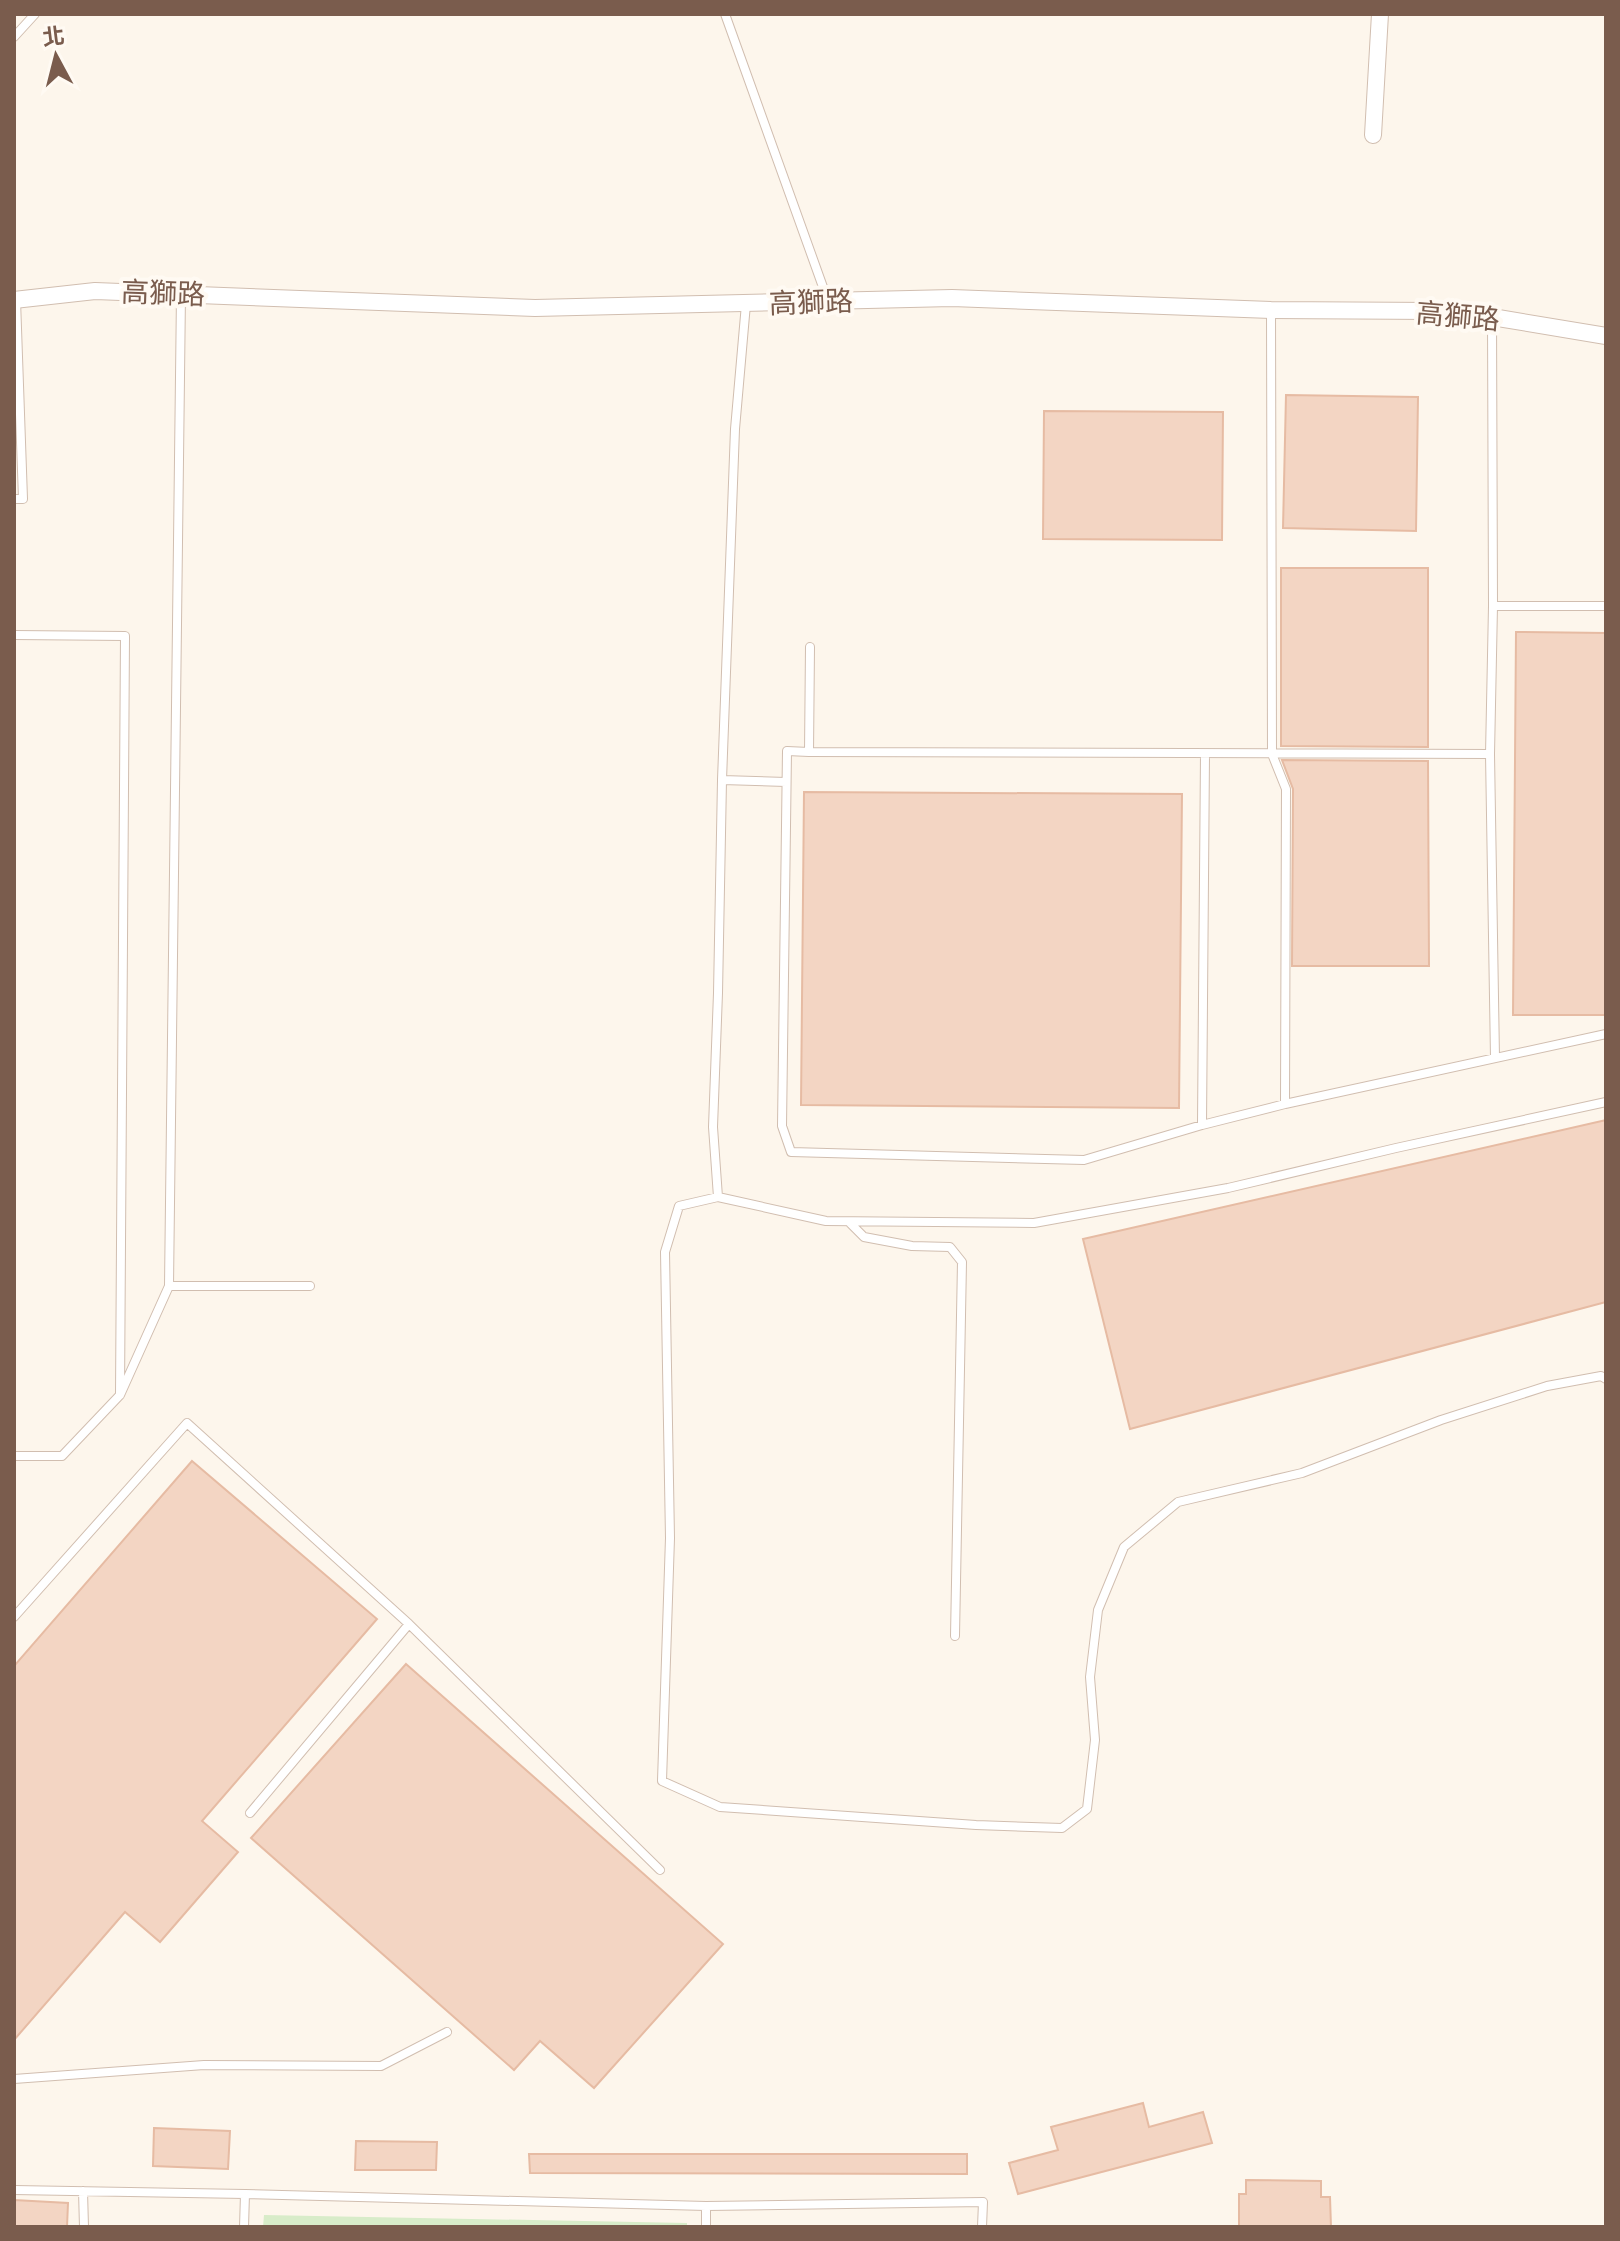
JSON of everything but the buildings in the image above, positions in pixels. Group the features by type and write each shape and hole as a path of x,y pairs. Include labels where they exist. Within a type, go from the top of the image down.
{"street":[{"path":"1373,135 1380,14"},
{"name":"高獅路","path":"15,299 95,291 535,308 952,298 1271,310 1434,311 1492,317 1606,336"}],"lane":[{"path":"14,37 35,14"},
{"path":"725,14 828,302"},
{"path":"14,1456 62,1456 120,1395 169,1286 181,293"},
{"path":"14,499 23,499 15,299"},
{"path":"718,1197 713,1127 722,780 735,429 746,304"},
{"path":"1271,310 1272,754 1286,789 1285,1104"},
{"path":"1492,317 1490,754 1495,1058"},
{"path":"1493,606 1606,606"},
{"path":"14,635 125,636 120,1395"},
{"path":"809,752 810,647"},
{"path":"1490,754 787,751 782,1126 791,1152 1084,1160 1285,1104 1606,1034"},
{"path":"1202,1125 1205,754"},
{"path":"722,780 786,782"},
{"path":"1606,1102 1228,1188 1034,1223 826,1221 718,1197 679,1206 665,1252 670,1538 662,1781 720,1807 1062,1828 1087,1809 1095,1740 1090,1677 1098,1610 1124,1547 1167,1511 1178,1502 1302,1473 1441,1420 1547,1386 1601,1376 1606,1379"},
{"path":"848,1221 864,1237 912,1246 950,1247 962,1262 955,1636"},
{"path":"169,1286 310,1286"},
{"path":"14,1617 187,1423 409,1624 660,1870"},
{"path":"250,1813 409,1624"},
{"path":"14,2079 204,2065 381,2066 447,2032"},
{"path":"14,2190 706,2206 983,2202 982,2227"},
{"path":"83,2191 84,2227"},
{"path":"244,2227 245,2194"},
{"path":"706,2206 706,2227"}],"green space":[{"path":"264,2215 687,2223 687,2227 263,2227"}]}
